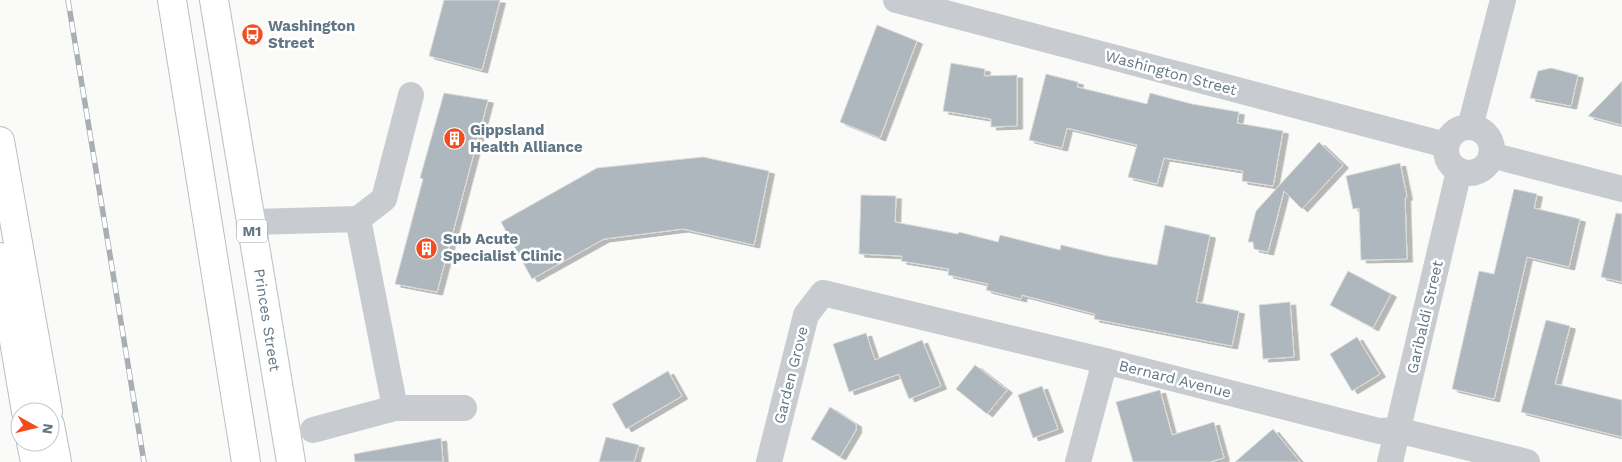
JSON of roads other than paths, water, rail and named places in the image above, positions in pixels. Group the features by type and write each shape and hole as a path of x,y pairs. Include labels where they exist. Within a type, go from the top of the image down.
{"main road":[{"path":"172,0 246,462"},
{"name":"Princes Street","path":"214,0 291,462"},
{"path":"0,141 4,298 24,402"},
{"path":"4,243 45,402"}],"street":[{"name":"Washington Street","path":"896,0 1446,145"},
{"path":"1470,127 1504,0"},
{"path":"251,222 358,219 384,199 411,95"},
{"path":"1470,127 1477,129 1489,140 1491,155 1482,168 1467,173 1459,171 1448,160 1446,145 1455,132 1470,127"},
{"path":"1491,155 1622,189"},
{"name":"Garibaldi Street","path":"1390,462 1459,171"},
{"path":"358,219 395,408"},
{"name":"Bernard Avenue","path":"823,293 1105,361 1379,431 1398,430 1527,462"},
{"name":"Garden Grove","path":"769,462 806,315 823,293"},
{"path":"1078,462 1105,361"},
{"path":"313,430 395,408 464,408"}],"railway":[{"path":"68,0 144,462"}],"place":[{"name":"Washington Street","path":"252,35"},
{"name":"Gippsland Health Alliance","path":"454,139"},
{"name":"Sub Acute Specialist Clinic","path":"427,248"}]}
